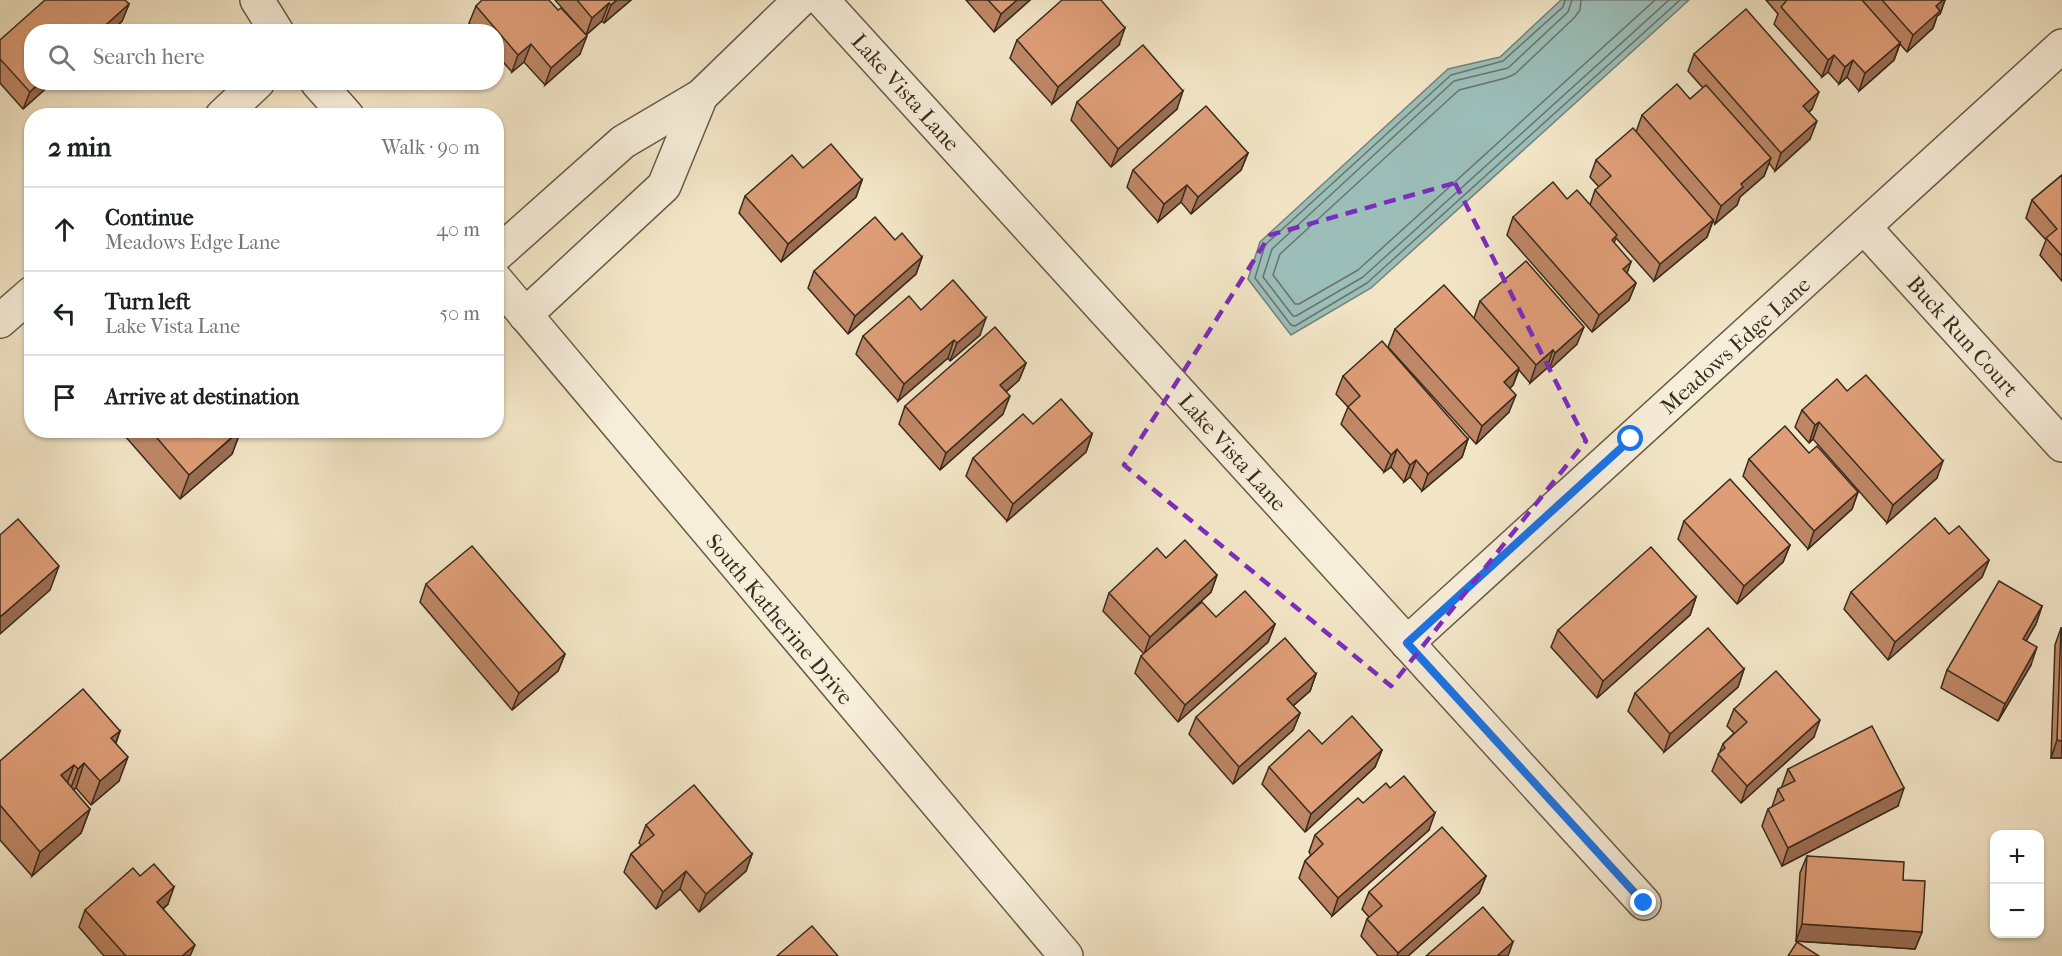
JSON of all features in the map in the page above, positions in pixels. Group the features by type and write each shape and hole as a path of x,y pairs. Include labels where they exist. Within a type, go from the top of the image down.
{"street":[{"path":"257,0 271,24"},
{"path":"504,248 623,142 700,96 800,0"},
{"name":"Lake Vista Lane","path":"822,0 1644,903"},
{"name":"Meadows Edge Lane","path":"1407,643 2062,46"},
{"path":"230,108 250,90"},
{"path":"324,90 340,108"},
{"path":"525,315 664,186 700,96"},
{"name":"Buck Run Court","path":"1864,227 2062,445"},
{"name":"South Katherine Drive","path":"504,290 1066,956"},
{"path":"0,321 24,300"}],"highlighted area":[{"path":"1455,183 1586,441 1391,686 1124,465 1270,235"}],"water":[{"path":"1561,0 1689,0 1371,288 1291,335 1248,279 1260,242 1448,69 1500,57"}],"building":[{"path":"45,0 125,0 129,4 107,24 24,24 24,85 0,59 0,40"},
{"path":"482,0 549,0 558,10 561,8 587,36 551,68 531,44 518,55 504,39 504,24 491,24 476,6"},
{"path":"577,0 617,0 611,5 609,3 592,18"},
{"path":"988,0 1017,0 1001,14"},
{"path":"1062,0 1101,0 1125,28 1058,87 1017,40"},
{"path":"1787,0 1862,0 1900,43 1865,73 1853,60 1845,67 1834,55 1828,60 1781,7"},
{"path":"1882,0 1943,0 1936,6 1940,11 1913,35"},
{"path":"1746,9 1819,92 1803,106 1817,121 1781,153 1694,54"},
{"path":"1143,45 1183,91 1118,149 1077,102"},
{"path":"1677,84 1690,99 1706,85 1771,158 1741,184 1743,187 1721,206 1642,115"},
{"path":"1206,106 1248,153 1198,197 1187,185 1164,204 1133,170"},
{"path":"1633,128 1713,220 1660,264 1595,190 1611,176 1596,160"},
{"path":"831,144 862,180 788,244 745,196 792,155 803,168"},
{"path":"2062,175 2062,256 2046,238 2057,229 2032,200"},
{"path":"1553,182 1567,199 1577,190 1617,235 1612,240 1631,262 1623,269 1636,283 1599,315 1513,217"},
{"path":"875,217 895,240 902,233 922,257 855,316 814,271"},
{"path":"1526,261 1584,327 1555,353 1553,350 1536,365 1480,301"},
{"path":"953,280 986,318 957,343 954,340 904,384 863,336 909,296 921,310"},
{"path":"1444,285 1519,368 1504,382 1516,395 1482,426 1395,329"},
{"path":"995,327 1026,363 1000,385 1010,396 946,453 905,406"},
{"path":"1382,341 1468,439 1428,474 1416,460 1410,465 1397,449 1391,455 1348,407 1360,396 1343,376"},
{"path":"1866,375 1943,461 1893,505 1819,422 1815,425 1802,410 1837,379 1847,391"},
{"path":"1061,399 1092,434 1013,504 973,458 1023,414 1033,424"},
{"path":"1785,426 1809,453 1817,446 1858,492 1814,531 1749,459"},
{"path":"157,438 231,438 189,475"},
{"path":"1730,479 1790,545 1744,586 1684,521"},
{"path":"1935,518 1949,534 1959,526 1989,560 1895,642 1851,592"},
{"path":"18,519 59,566 0,617 0,535"},
{"path":"1185,540 1217,575 1150,637 1109,593 1157,548 1166,558"},
{"path":"472,546 565,654 519,693 426,584"},
{"path":"1651,547 1696,597 1603,681 1558,630"},
{"path":"1999,581 2042,606 2023,639 2037,647 2005,704 1947,670"},
{"path":"1245,591 1275,624 1185,705 1141,656 1202,602 1216,617"},
{"path":"1708,628 1744,669 1670,734 1635,693"},
{"path":"2062,628 2062,741 2057,740"},
{"path":"1285,638 1316,674 1287,699 1300,713 1239,767 1196,717"},
{"path":"1776,671 1820,720 1747,786 1718,754 1725,748 1723,744 1747,722 1734,709"},
{"path":"83,689 120,731 111,738 128,757 100,781 84,763 78,769 74,765 61,775 90,809 40,852 0,805 0,761"},
{"path":"1352,716 1382,750 1311,814 1269,767 1309,730 1322,744"},
{"path":"1872,726 1904,788 1788,848 1768,809 1784,800 1778,789 1795,781 1788,769"},
{"path":"1404,776 1435,813 1338,898 1305,861 1323,844 1315,835 1358,798 1363,803 1386,783 1390,788"},
{"path":"694,785 752,854 706,894 686,871 663,892 631,854 654,835 646,825"},
{"path":"1442,827 1486,876 1398,953 1367,919 1382,906 1369,892"},
{"path":"1807,856 1904,862 1903,880 1925,881 1922,932 1802,924"},
{"path":"154,864 174,887 157,902 195,945 182,956 126,956 85,910 133,868 140,876"},
{"path":"1483,907 1513,942 1497,956 1426,956"},
{"path":"812,926 838,956 777,956"},
{"path":"1797,942 1819,956 1788,956"}],"route":[{"path":"1631,439 1407,643 1644,903"}]}
